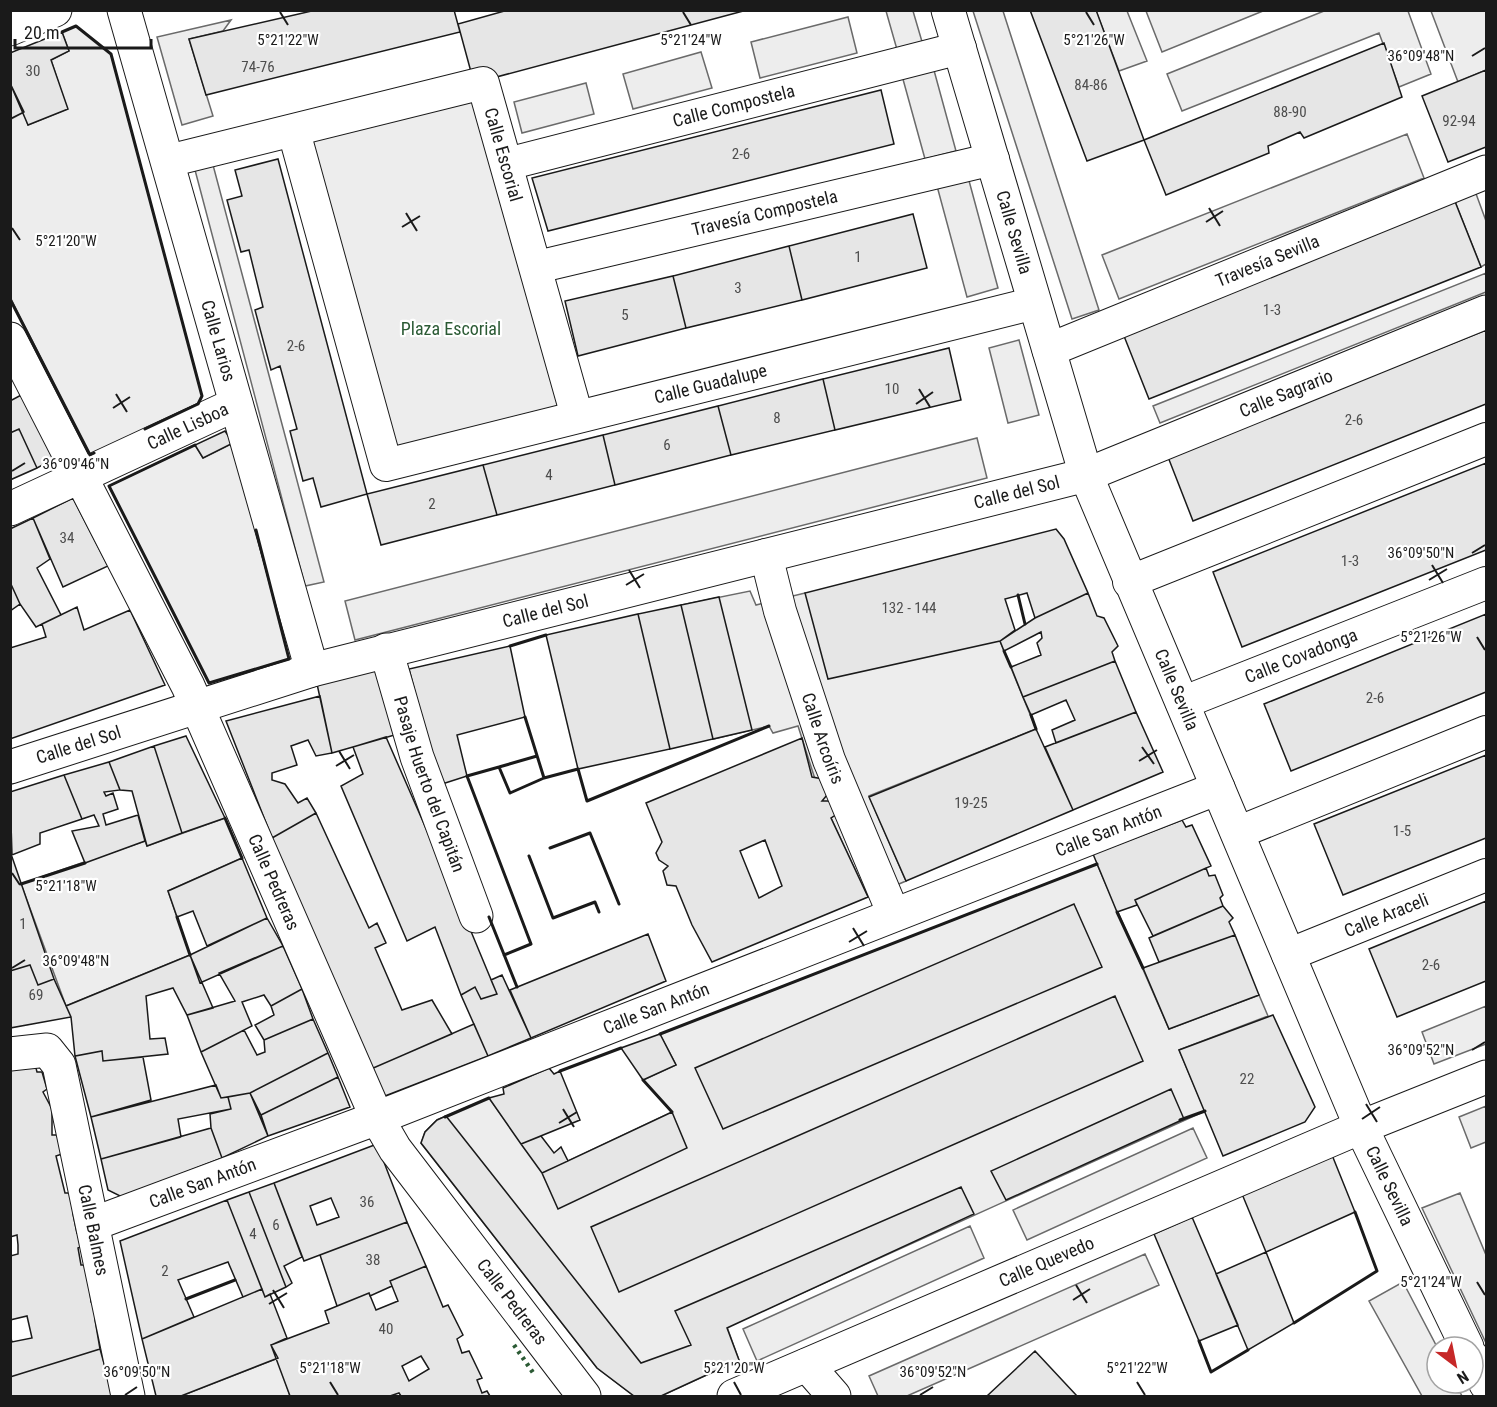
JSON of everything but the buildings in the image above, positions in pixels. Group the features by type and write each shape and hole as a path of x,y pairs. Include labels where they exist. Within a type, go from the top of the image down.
{"street":[{"path":"10,29 55,10"},
{"name":"Calle Larios","path":"124,10 312,670"},
{"name":"Calle Sevilla","path":"948,10 1086,475 1129,582 1361,1127 1461,1335"},
{"name":"Calle Compostela","path":"507,164 960,48"},
{"name":"Calle Escorial","path":"168,161 294,132 483,83 537,267 577,416"},
{"name":"Calle Guadalupe","path":"294,132 386,465 1035,303"},
{"name":"Travesía Compostela","path":"537,267 993,159"},
{"name":"Travesía Sevilla","path":"1049,350 1485,178"},
{"name":"Calle Sagrario","path":"1086,475 1486,312"},
{"name":"Calle Pedreras","path":"10,339 82,475 197,705 377,1118 395,1149 584,1396"},
{"name":"Calle Lisboa","path":"10,509 236,404"},
{"path":"1129,582 1486,439"},
{"name":"Calle del Sol","path":"10,767 197,705 312,670 1086,475"},
{"name":"Calle Arcoíris","path":"766,555 780,611 829,760 894,915"},
{"name":"Calle Covadonga","path":"1182,703 1486,584"},
{"name":"Pasaje Huerto del Capitán","path":"387,650 417,757 476,916"},
{"path":"1237,833 1486,732"},
{"name":"Calle San Antón","path":"93,1224 377,1118 1218,788"},
{"name":"Calle Araceli","path":"1288,955 1486,875"},
{"name":"Calle Balmes","path":"10,1054 47,1050 59,1065 128,1396"},
{"name":"Calle Quevedo","path":"734,1396 1361,1127 1486,1077"},
{"path":"807,1365 834,1396"}],"shaded area":[{"path":"886,11 913,11 923,45 898,53"},
{"path":"973,11 1003,11 1099,310 1072,319"},
{"path":"1096,11 1127,11 1147,61 1119,71"},
{"path":"1146,11 1263,11 1162,52"},
{"path":"1324,11 1408,11 1431,74 1399,87 1379,33 1182,111 1167,74"},
{"path":"1431,11 1486,11 1486,70 1458,82"},
{"path":"848,17 857,53 760,78 751,42"},
{"path":"231,20 223,31 189,39 213,116 182,125 157,37"},
{"path":"76,26 111,54 202,396 198,404 90,455 11,299 11,119 24,112 28,125 67,109 51,60 69,51 62,32"},
{"path":"701,52 712,88 633,109 623,74"},
{"path":"932,63 956,151 925,159 901,72"},
{"name":"Plaza Escorial","path":"483,83 577,416 386,465 294,132"},
{"path":"586,83 594,114 522,133 514,102"},
{"path":"1407,134 1424,178 1119,299 1102,255"},
{"path":"213,165 324,582 305,586 195,170"},
{"path":"968,177 998,288 967,297 937,186"},
{"path":"1475,191 1486,221 1486,264 1481,267 1454,199"},
{"path":"1486,273 1486,292 1160,423 1153,406"},
{"path":"1019,340 1039,415 1008,423 989,348"},
{"path":"977,438 987,478 355,640 345,601"},
{"path":"233,443 289,659 209,683 109,486 195,445 203,458"},
{"path":"750,591 756,605 805,593 1000,641 1036,729 869,796 906,881 868,897 831,818 837,814 822,801 798,726 773,733 769,726 713,739 681,605"},
{"path":"225,818 242,858 168,891 190,955 66,1006 21,884 145,841 147,846"},
{"path":"1097,864 1169,1029 1259,995 1268,1016 1179,1050 1205,1111 727,1327 739,1360 661,1396 634,1396 597,1368 421,1143 425,1132 437,1120 489,1098 543,1173 672,1112 643,1080 676,1065 660,1034"},
{"path":"1486,1006 1486,1044 1434,1064 1422,1032"},
{"path":"1486,1106 1486,1142 1471,1148 1459,1117"},
{"path":"1193,1128 1207,1158 1027,1240 1013,1210"},
{"path":"1460,1193 1486,1255 1486,1343 1485,1335 1482,1335 1422,1208"},
{"path":"970,1226 984,1258 757,1361 743,1329"},
{"path":"1145,1254 1159,1285 907,1396 878,1396 869,1376"},
{"path":"1403,1282 1431,1335 1425,1335 1425,1395 1462,1396 1422,1396 1369,1301"},
{"path":"278,1358 290,1396 181,1396"}],"hedge":[{"path":"514,1345 534,1374"}],"wall":[{"path":"62,32 76,26 111,54 202,396 198,404 145,429"},
{"path":"10,299 90,455 94,453"},
{"path":"195,445 109,486 209,683 289,659 256,530"},
{"path":"1018,595 1025,624"},
{"path":"510,646 546,635"},
{"path":"1004,651 1011,667"},
{"path":"1031,715 1036,729"},
{"path":"525,717 544,778 578,769 587,801 769,726"},
{"path":"537,756 499,767 510,793 544,778"},
{"path":"499,767 467,776 531,944 504,955"},
{"path":"225,818 242,858"},
{"path":"550,848 590,833 619,904"},
{"path":"529,856 553,918 595,902 599,912"},
{"path":"21,884 85,863"},
{"path":"660,1034 1097,864"},
{"path":"1117,912 1143,968"},
{"path":"177,917 190,955"},
{"path":"489,917 517,987"},
{"path":"560,1071 621,1048"},
{"path":"643,1080 672,1112"},
{"path":"445,1117 489,1098"},
{"path":"1180,1120 1205,1111"},
{"path":"1294,1323 1377,1271 1355,1212"},
{"path":"186,1299 235,1280"},
{"path":"1199,1341 1211,1372 1248,1350"}]}
